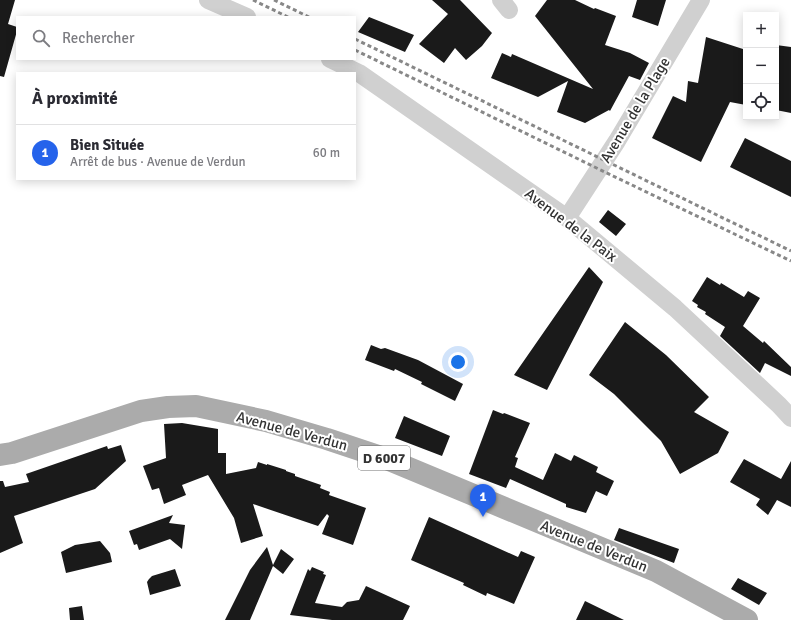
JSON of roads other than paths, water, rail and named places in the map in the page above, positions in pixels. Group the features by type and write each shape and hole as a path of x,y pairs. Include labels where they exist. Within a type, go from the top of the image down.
{"main road":[{"name":"Avenue de Verdun","path":"0,455 12,453 141,411 168,407 196,406 258,420 327,439 388,459 656,571 747,620"}],"street":[{"path":"208,0 245,16"},
{"name":"Avenue de la Plage","path":"567,218 617,141 701,0"},
{"name":"Avenue de la Paix","path":"332,60 358,73 567,218 674,308 780,405 791,418"}],"railway":[{"path":"253,0 286,16"},
{"path":"274,0 307,16"},
{"path":"356,39 791,251"},
{"path":"356,50 791,261"}],"place":[{"name":"Bien Située","path":"483,517"}]}
